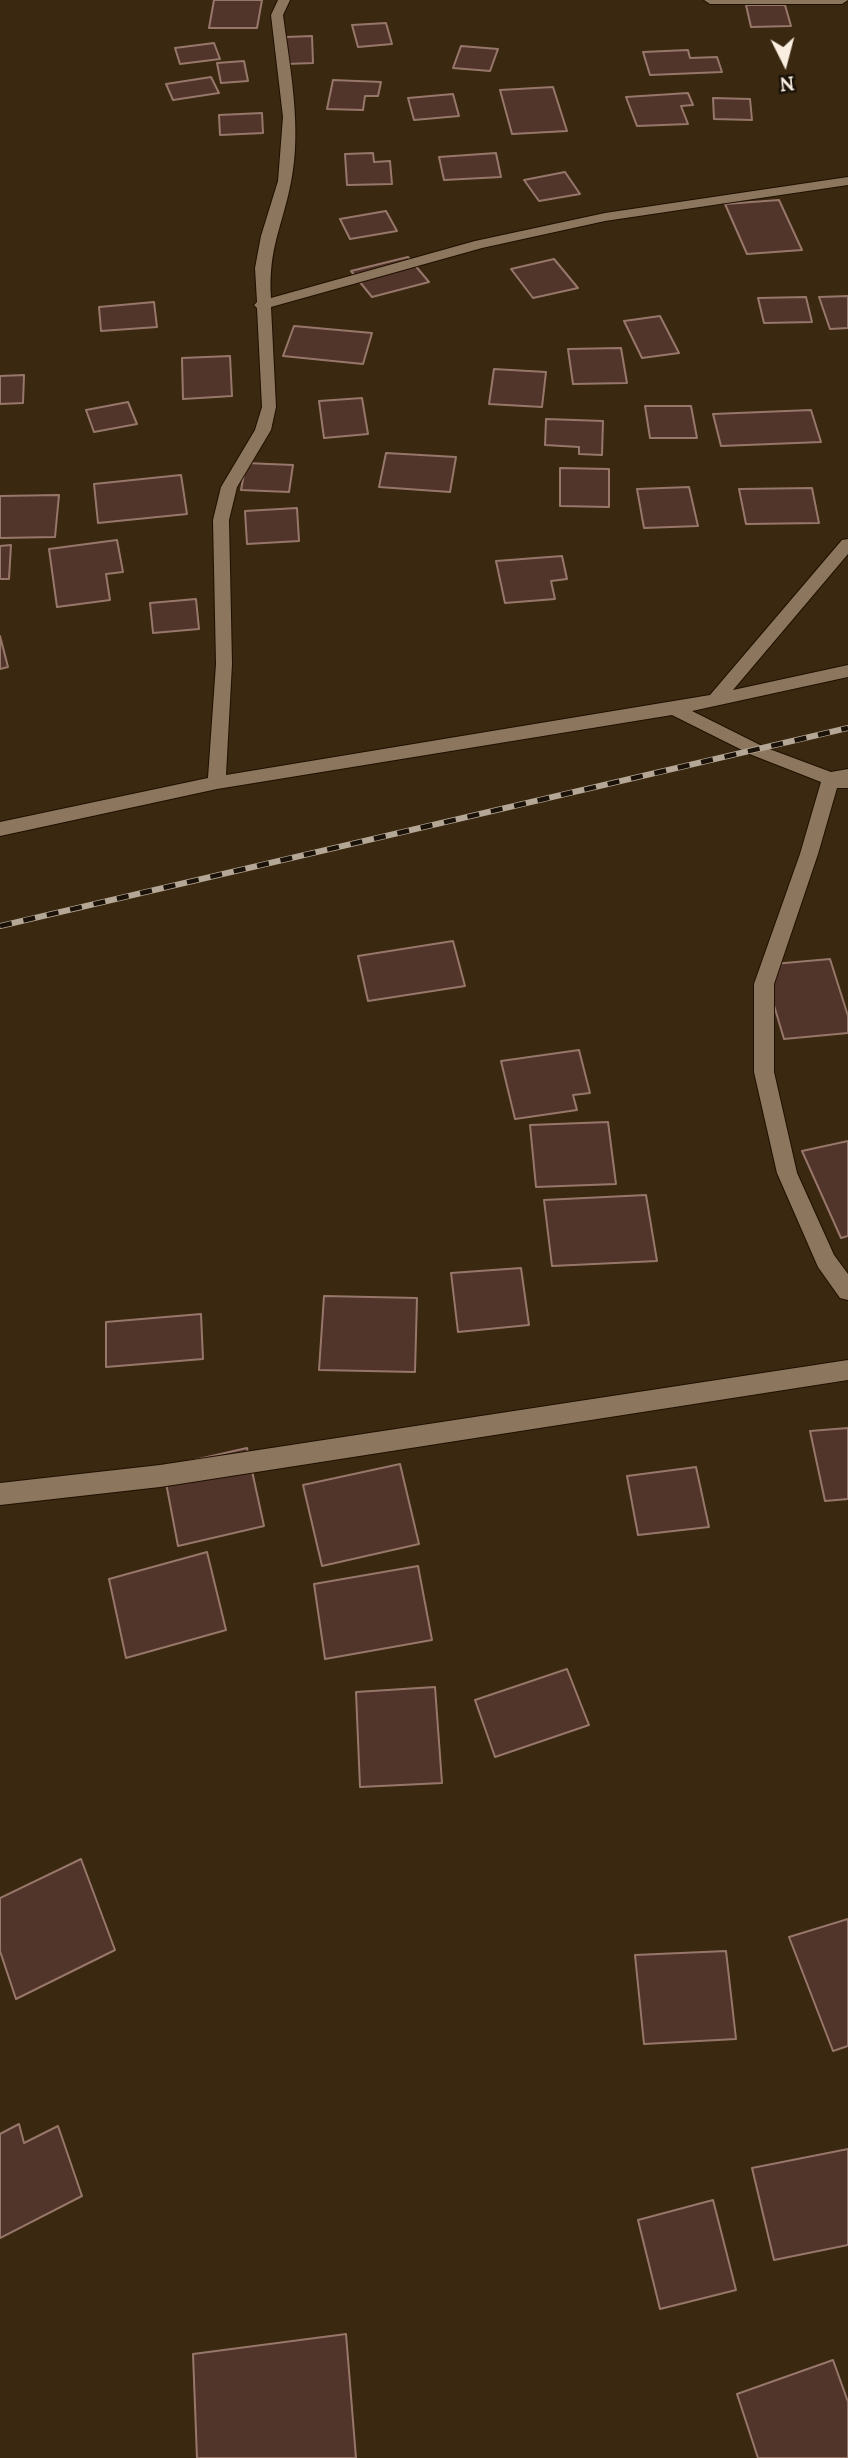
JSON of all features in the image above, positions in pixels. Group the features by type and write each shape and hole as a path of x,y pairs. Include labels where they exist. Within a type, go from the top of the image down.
{"street":[{"path":"217,783 224,664 221,520 229,487 263,430 268,407 261,305 264,257 285,181 289,117 277,15 284,0"},
{"path":"710,0 842,0"},
{"path":"261,305 480,244 605,216 848,181"},
{"path":"716,699 848,544"},
{"path":"0,829 217,783 674,709 848,671"},
{"path":"674,709 758,751 842,779 809,854 764,984 764,1072 787,1173 825,1261 848,1291"},
{"path":"0,1494 160,1476 848,1370"}],"building":[{"path":"214,0 262,0 257,28 209,28"},
{"path":"746,5 785,5 791,26 751,27"},
{"path":"386,23 392,44 358,47 352,25"},
{"path":"312,36 313,63 286,64 286,37"},
{"path":"214,43 220,59 180,64 175,48"},
{"path":"461,46 498,49 490,71 453,68"},
{"path":"688,50 690,58 717,57 722,72 650,75 643,52"},
{"path":"244,61 248,81 221,83 217,63"},
{"path":"211,77 219,93 173,100 166,84"},
{"path":"333,80 381,82 378,96 365,96 363,110 327,109"},
{"path":"553,87 567,131 512,134 500,90"},
{"path":"688,93 693,105 681,106 688,124 637,126 626,97"},
{"path":"453,94 459,116 414,120 408,98"},
{"path":"713,98 750,99 752,120 714,119"},
{"path":"262,113 263,133 220,135 219,115"},
{"path":"373,153 374,162 390,161 392,184 347,185 345,154"},
{"path":"496,153 501,177 444,180 439,157"},
{"path":"565,172 580,194 539,201 524,180"},
{"path":"779,200 802,250 747,254 725,204"},
{"path":"386,211 397,231 350,239 340,219"},
{"path":"408,257 429,282 372,297 351,271"},
{"path":"554,259 578,288 533,298 511,269"},
{"path":"848,296 848,328 830,329 819,297"},
{"path":"806,297 812,322 764,323 758,298"},
{"path":"154,302 157,327 101,331 99,307"},
{"path":"660,316 679,353 642,358 624,321"},
{"path":"294,326 372,333 363,364 283,356"},
{"path":"621,348 627,383 573,384 568,349"},
{"path":"230,356 232,396 183,399 182,358"},
{"path":"494,369 546,372 542,407 489,404"},
{"path":"24,375 23,403 0,404 0,376"},
{"path":"362,398 368,434 324,438 319,401"},
{"path":"128,402 137,424 94,432 86,410"},
{"path":"645,406 691,406 697,438 650,438"},
{"path":"811,410 821,442 721,446 713,414"},
{"path":"546,419 603,421 602,455 579,454 579,447 545,445"},
{"path":"386,453 456,457 450,492 379,487"},
{"path":"246,463 293,465 289,492 241,490"},
{"path":"560,468 609,469 609,507 560,506"},
{"path":"181,475 187,514 98,523 94,484"},
{"path":"689,487 698,526 644,528 637,489"},
{"path":"812,488 819,523 746,524 739,489"},
{"path":"59,495 55,537 0,538 0,496"},
{"path":"297,508 299,541 247,544 245,511"},
{"path":"117,540 123,572 106,574 110,600 57,607 49,549"},
{"path":"11,545 9,579 0,579 0,546"},
{"path":"562,556 567,579 551,581 555,599 505,603 496,561"},
{"path":"196,599 199,629 153,633 150,603"},
{"path":"0,636 8,667 0,669"},
{"path":"453,941 465,986 368,1001 358,956"},
{"path":"830,959 848,1016 848,1033 784,1039 762,965"},
{"path":"579,1050 590,1093 573,1095 577,1110 515,1119 501,1061"},
{"path":"608,1122 616,1184 536,1187 530,1125"},
{"path":"848,1141 848,1236 841,1238 802,1151"},
{"path":"646,1195 657,1261 552,1266 544,1200"},
{"path":"521,1268 529,1325 458,1332 451,1273"},
{"path":"324,1296 417,1298 415,1372 319,1370"},
{"path":"201,1314 203,1359 106,1367 106,1322"},
{"path":"848,1428 848,1499 825,1501 810,1431"},
{"path":"247,1448 264,1526 178,1546 163,1467"},
{"path":"400,1464 419,1544 322,1566 303,1485"},
{"path":"696,1467 709,1527 638,1535 627,1476"},
{"path":"207,1552 226,1630 126,1658 109,1579"},
{"path":"418,1566 432,1640 325,1659 314,1584"},
{"path":"567,1669 589,1725 495,1757 475,1700"},
{"path":"435,1687 442,1783 360,1787 356,1692"},
{"path":"81,1859 115,1950 16,1999 0,1951 0,1898"},
{"path":"848,1919 848,2046 833,2051 789,1937"},
{"path":"726,1951 736,2039 644,2044 635,1955"},
{"path":"19,2124 24,2143 58,2126 82,2196 0,2238 0,2134"},
{"path":"848,2149 848,2245 774,2260 752,2168"},
{"path":"713,2200 736,2290 660,2309 638,2220"},
{"path":"346,2334 356,2458 197,2458 193,2354"},
{"path":"833,2360 848,2402 848,2458 758,2458 737,2394"}],"railway":[{"path":"0,926 848,728"}]}
